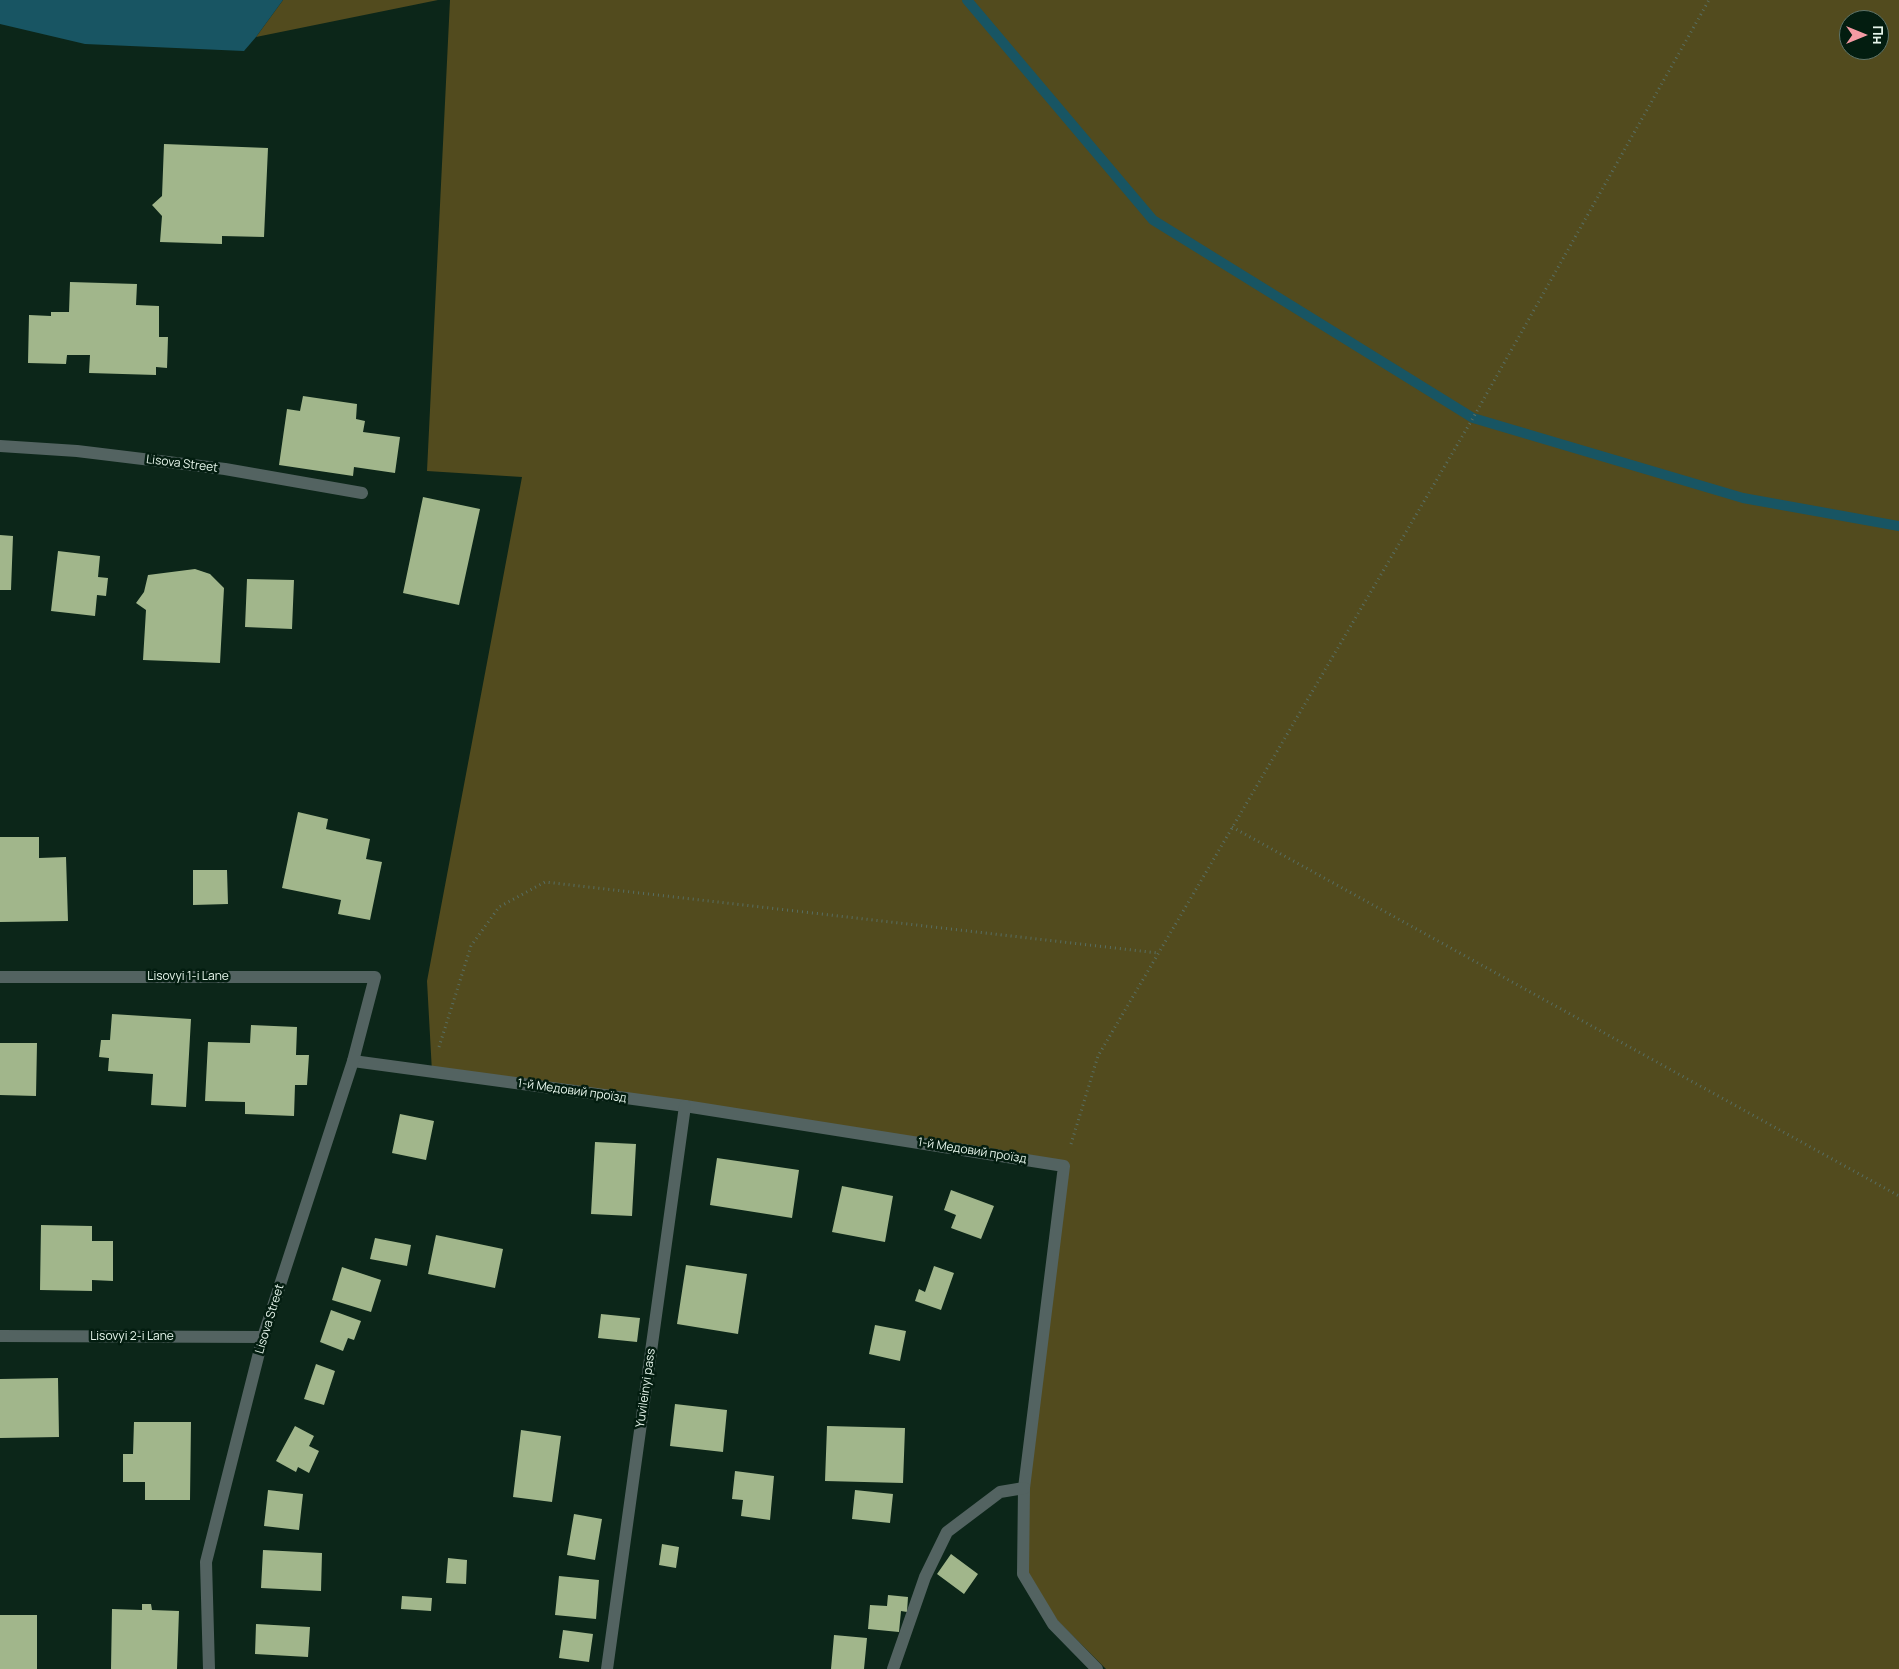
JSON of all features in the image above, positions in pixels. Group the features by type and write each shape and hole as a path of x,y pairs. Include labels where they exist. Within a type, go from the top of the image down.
{"street":[{"name":"Lisova Street","path":"0,446 77,451 225,469 362,493"},
{"name":"Lisovyi 1-i Lane","path":"0,977 375,977"},
{"name":"Lisova Street","path":"209,1669 206,1562 263,1338 353,1061 375,977"},
{"name":"1-й Медовий проїзд","path":"353,1061 685,1106 1064,1166"},
{"name":"Yuvileinyi pass","path":"607,1669 685,1106"},
{"path":"1064,1166 1024,1488 1023,1574 1053,1624 1098,1669"},
{"name":"Lisovyi 2-i Lane","path":"0,1336 263,1338"},
{"path":"893,1669 925,1577 947,1532 1000,1492 1024,1488"}],"path":[{"path":"1064,1166 1098,1056 1473,418 1709,0"},
{"path":"1232,827 1899,1196"},
{"path":"432,1072 471,946 499,908 546,882 1158,953"}],"shaded area":[{"path":"283,0 438,0 256,37"},
{"path":"450,0 1899,0 1899,1669 1106,1669 1057,1620 1026,1575 1028,1487 1064,1166 432,1072 427,981 522,477 427,471"}],"water":[{"path":"0,0 283,0 244,51 85,44 0,24"}],"building":[{"path":"164,144 268,148 264,237 222,236 222,244 160,242 162,216 152,205 162,196"},
{"path":"70,282 137,284 136,305 159,306 159,337 168,337 167,368 156,367 156,375 89,373 90,355 67,355 66,364 28,363 29,315 51,316 51,312 69,312"},
{"path":"303,396 357,404 356,419 365,421 363,432 400,437 395,473 354,467 353,476 279,465 287,409 300,411"},
{"path":"423,497 480,509 459,605 403,593"},
{"path":"0,535 13,536 11,590 0,590"},
{"path":"58,551 100,556 98,577 108,578 106,596 97,595 95,616 51,611"},
{"path":"195,569 210,574 224,588 220,663 143,660 146,610 136,603 144,592 148,575"},
{"path":"247,579 294,580 292,629 245,627"},
{"path":"298,812 328,819 326,829 370,839 366,859 382,862 370,920 338,914 341,900 282,888"},
{"path":"0,837 39,837 39,858 66,857 68,921 0,922"},
{"path":"193,870 227,870 228,904 193,905"},
{"path":"112,1014 191,1019 186,1107 151,1105 153,1074 108,1071 109,1058 99,1057 101,1040 110,1040"},
{"path":"251,1025 297,1027 296,1055 309,1055 307,1085 295,1085 294,1116 245,1114 245,1102 205,1101 208,1042 250,1043"},
{"path":"0,1043 37,1043 36,1096 0,1095"},
{"path":"400,1114 434,1121 426,1160 392,1153"},
{"path":"595,1142 636,1144 632,1216 591,1214"},
{"path":"717,1158 799,1170 792,1218 710,1205"},
{"path":"842,1186 893,1196 885,1242 832,1232"},
{"path":"951,1190 994,1206 981,1239 951,1228 956,1215 944,1210"},
{"path":"41,1225 92,1226 92,1241 113,1241 113,1281 92,1280 92,1291 40,1290"},
{"path":"436,1235 503,1249 495,1288 428,1274"},
{"path":"375,1238 411,1245 407,1266 370,1259"},
{"path":"686,1265 747,1274 738,1334 677,1324"},
{"path":"934,1266 954,1273 941,1310 915,1301 919,1289 925,1292"},
{"path":"342,1267 381,1280 371,1312 332,1300"},
{"path":"331,1310 361,1321 354,1340 348,1338 343,1351 320,1342"},
{"path":"601,1314 640,1318 637,1342 598,1338"},
{"path":"875,1325 906,1331 900,1361 869,1354"},
{"path":"316,1364 335,1371 324,1405 304,1399"},
{"path":"58,1378 59,1437 0,1438 0,1379"},
{"path":"675,1404 727,1410 723,1452 670,1446"},
{"path":"134,1422 191,1422 190,1500 145,1500 145,1482 123,1482 123,1454 133,1454"},
{"path":"295,1426 314,1436 309,1446 319,1451 309,1473 298,1467 296,1472 276,1461"},
{"path":"827,1426 905,1428 903,1483 825,1481"},
{"path":"521,1430 561,1436 552,1502 513,1497"},
{"path":"735,1471 774,1476 770,1520 741,1516 743,1500 732,1499"},
{"path":"268,1490 303,1494 299,1530 264,1526"},
{"path":"855,1490 893,1494 890,1523 852,1519"},
{"path":"574,1514 602,1519 595,1560 567,1555"},
{"path":"662,1544 679,1547 676,1568 659,1565"},
{"path":"263,1550 322,1553 321,1591 261,1588"},
{"path":"951,1554 978,1574 964,1594 937,1574"},
{"path":"448,1558 467,1560 466,1584 446,1583"},
{"path":"559,1576 599,1580 596,1619 555,1615"},
{"path":"888,1595 908,1597 907,1612 901,1611 899,1632 868,1629 870,1605 887,1606"},
{"path":"402,1596 432,1598 431,1611 401,1609"},
{"path":"142,1604 151,1604 152,1610 179,1611 177,1669 111,1669 112,1609 142,1610"},
{"path":"0,1615 37,1615 37,1669 0,1669"},
{"path":"256,1624 310,1627 308,1657 255,1654"},
{"path":"563,1630 593,1634 589,1662 559,1658"},
{"path":"834,1635 867,1638 864,1669 831,1669"}],"waterway":[{"path":"967,0 1153,220 1473,418 1743,498 1899,526"}]}
